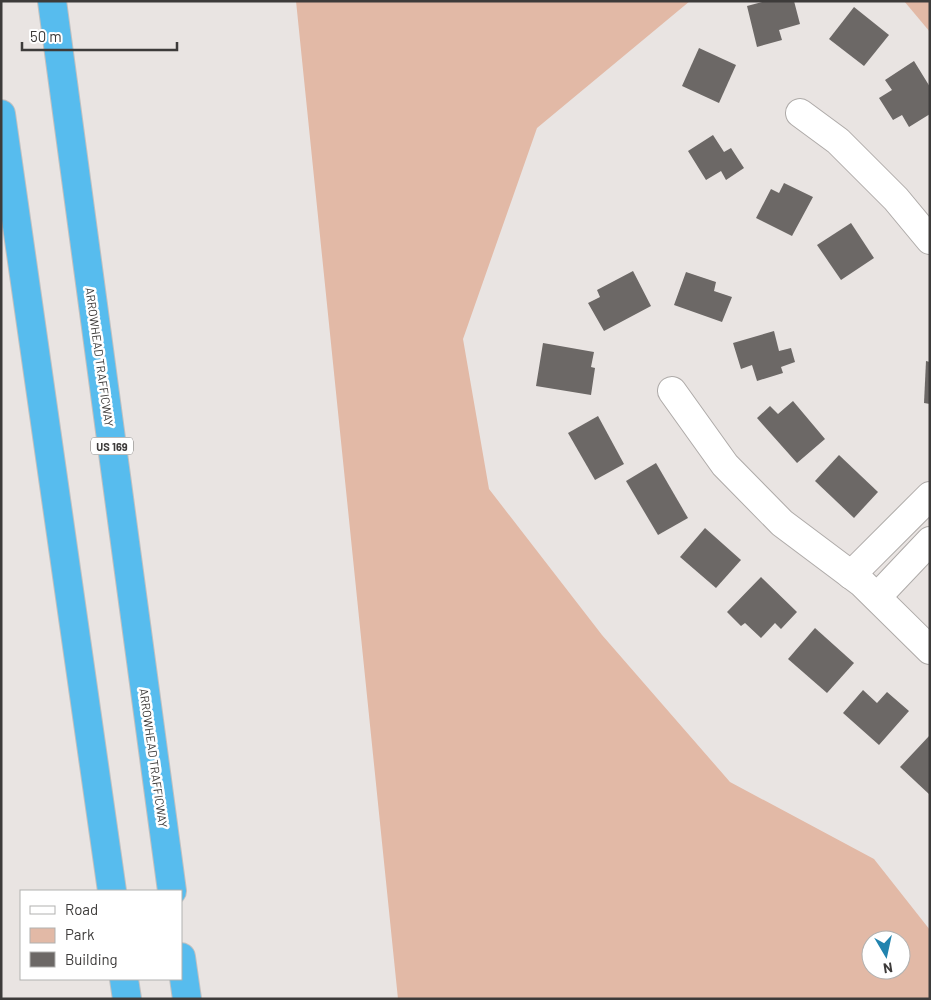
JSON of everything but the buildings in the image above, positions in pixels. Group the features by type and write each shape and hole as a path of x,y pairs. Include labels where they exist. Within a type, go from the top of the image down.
{"highway":[{"name":"ARROWHEAD TRAFFICWAY","path":"52,1 172,890"},
{"path":"1,114 112,890"},
{"path":"182,964 187,999"},
{"path":"124,980 127,999"}],"street":[{"path":"800,113 838,141 896,199 930,240"},
{"path":"672,391 725,465 782,522 877,597 930,650"},
{"path":"851,575 930,496"},
{"path":"877,597 930,541"}],"green space":[{"path":"296,1 690,1 537,128 463,339 489,489 602,635 730,782 874,859 930,930 930,999 398,999"},
{"path":"904,1 930,1 930,32"}]}
